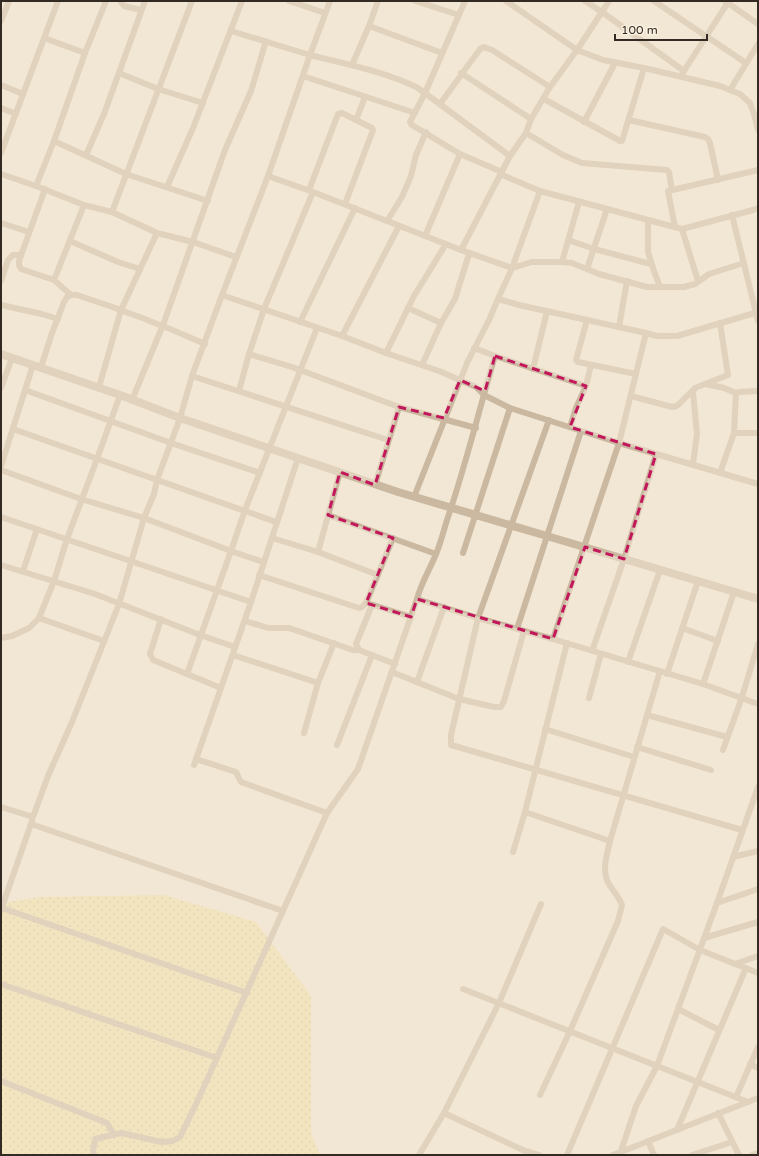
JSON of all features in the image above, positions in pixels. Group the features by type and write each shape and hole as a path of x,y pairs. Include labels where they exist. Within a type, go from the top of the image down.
{"street":[{"path":"1,21 9,1"},
{"path":"1,153 58,1"},
{"path":"36,186 54,141 85,53 106,1"},
{"path":"120,1 124,6 141,10"},
{"path":"86,155 104,114 145,1"},
{"path":"112,212 192,1"},
{"path":"167,187 193,128 242,1"},
{"path":"289,1 325,13"},
{"path":"247,993 2,910 48,776 72,722 119,604 144,518 154,494 157,480 180,418 192,376 268,176 330,1"},
{"path":"352,65 378,1"},
{"path":"415,1 459,15"},
{"path":"465,1 425,93 410,122 412,125 426,132 460,154 540,191 682,229 758,208"},
{"path":"506,1 578,50 603,60 644,68 730,90 746,98 750,103 758,130"},
{"path":"585,1 684,71"},
{"path":"461,250 510,156 526,133 531,119 550,88 578,50 609,1"},
{"path":"654,1 746,63"},
{"path":"680,77 727,2 758,24"},
{"path":"369,26 442,52"},
{"path":"231,31 352,65 409,83 425,93 510,156"},
{"path":"44,38 85,53"},
{"path":"132,400 163,325 225,150 251,91 266,42"},
{"path":"730,90 758,44"},
{"path":"440,104 461,73 480,49 484,47 492,50 550,88"},
{"path":"584,122 615,63"},
{"path":"544,99 621,141 623,140 630,120 644,68"},
{"path":"119,73 158,89 203,103"},
{"path":"461,73 531,119"},
{"path":"303,76 415,113"},
{"path":"1,85 23,94"},
{"path":"356,120 366,97"},
{"path":"1,108 16,114"},
{"path":"239,391 249,354 264,309 311,191 338,114 342,113 372,128 373,133 345,204"},
{"path":"630,120 705,137 708,139 718,180"},
{"path":"387,221 402,197 408,183 416,154 426,132"},
{"path":"526,133 563,155 582,163 667,170 669,172 672,190"},
{"path":"54,141 126,174 208,201"},
{"path":"425,236 460,154"},
{"path":"675,227 668,191 758,170"},
{"path":"1,174 45,189 84,205 112,212 157,233 193,242 236,257"},
{"path":"268,176 345,204 469,254 512,268 532,262 572,263 627,282 647,286 684,287 694,284 709,274 744,263"},
{"path":"45,189 21,255 19,266 21,269 54,280 72,294 163,325 205,344"},
{"path":"414,497 460,380 512,268 540,191"},
{"path":"562,262 579,202"},
{"path":"54,280 84,205"},
{"path":"300,322 355,208"},
{"path":"587,269 607,209"},
{"path":"732,215 758,321"},
{"path":"648,220 648,252 660,287"},
{"path":"1,223 29,232"},
{"path":"342,336 399,226"},
{"path":"682,229 698,281"},
{"path":"99,387 121,310 157,233"},
{"path":"568,240 594,249 651,264"},
{"path":"70,241 118,262 140,269"},
{"path":"386,353 408,308 446,244"},
{"path":"422,365 441,323 455,299 469,254"},
{"path":"1,281 8,260 13,255 21,255"},
{"path":"619,326 627,282"},
{"path":"1,466 25,390 67,297 72,294"},
{"path":"222,295 422,365 476,387 484,395 510,408 619,443 720,473 757,482"},
{"path":"498,299 519,306 619,326 657,336 677,336 757,312"},
{"path":"1,306 42,314 58,319"},
{"path":"408,308 441,323"},
{"path":"533,368 547,311"},
{"path":"587,320 576,360 580,363 636,374"},
{"path":"631,396 672,407 678,406 695,388 728,375 720,323"},
{"path":"187,674 245,510 317,328"},
{"path":"553,639 619,443 646,333"},
{"path":"474,348 586,386"},
{"path":"1,354 120,394 180,418 376,485 758,600"},
{"path":"249,354 300,370 399,407 444,418 476,428"},
{"path":"94,1155 93,1151 95,1139 121,1133 162,1142 173,1141 180,1137 198,1102 327,813 358,769 419,592 436,554 476,428 495,356"},
{"path":"1,388 12,358"},
{"path":"570,427 576,408 586,386 591,365"},
{"path":"192,376 388,440"},
{"path":"706,384 724,388 736,393 758,391"},
{"path":"693,464 697,434 692,397 695,388"},
{"path":"25,390 171,443 260,473"},
{"path":"720,473 734,433 736,393"},
{"path":"1,638 12,636 29,628 39,618 54,581 81,499 98,459 120,394"},
{"path":"376,485 388,440 399,407"},
{"path":"463,553 510,408"},
{"path":"549,420 478,618 451,735 451,745 742,830"},
{"path":"13,429 276,522"},
{"path":"517,629 581,431"},
{"path":"734,433 758,433"},
{"path":"592,651 624,559 656,454"},
{"path":"298,458 245,620 195,762 236,772 241,782 327,813"},
{"path":"1,470 81,499 144,518 263,562"},
{"path":"318,552 340,472"},
{"path":"328,516 436,554"},
{"path":"1,517 251,602"},
{"path":"23,571 37,529"},
{"path":"272,538 318,552 378,574"},
{"path":"359,650 356,644 378,574 392,538"},
{"path":"1,565 95,594 235,647"},
{"path":"628,662 660,570"},
{"path":"259,575 358,608 369,604 411,617"},
{"path":"667,674 698,581"},
{"path":"703,684 734,592"},
{"path":"417,599 703,684 758,704"},
{"path":"417,682 444,607"},
{"path":"39,618 104,641"},
{"path":"161,619 150,654 151,658 221,688"},
{"path":"245,620 268,628 290,628 353,650 359,650 395,664"},
{"path":"682,628 718,641"},
{"path":"392,672 459,699 494,707 501,707 524,631"},
{"path":"304,733 318,683 334,643"},
{"path":"513,852 525,812 567,643"},
{"path":"723,750 742,697 758,644"},
{"path":"589,698 601,654"},
{"path":"233,655 318,683"},
{"path":"337,745 372,655"},
{"path":"540,1095 618,921 622,905 619,898 608,883 604,870 610,841 660,671"},
{"path":"647,715 727,737"},
{"path":"545,729 634,757"},
{"path":"637,747 711,770"},
{"path":"621,1152 636,1106 657,1066 678,1010 758,786"},
{"path":"1,807 33,817"},
{"path":"525,812 610,841"},
{"path":"31,824 283,911"},
{"path":"733,857 758,851"},
{"path":"717,903 758,889"},
{"path":"420,1155 444,1113 499,1003 541,904"},
{"path":"704,938 758,922"},
{"path":"567,1155 663,929 700,950 758,973"},
{"path":"735,964 758,956"},
{"path":"677,1130 746,968"},
{"path":"1,984 217,1058"},
{"path":"463,989 748,1102"},
{"path":"678,1010 719,1030"},
{"path":"736,1097 758,1046"},
{"path":"750,1064 758,1068"},
{"path":"1,1081 107,1123 114,1135"},
{"path":"613,1155 718,1113 758,1099"},
{"path":"444,1113 525,1151 539,1155"},
{"path":"718,1113 739,1155"},
{"path":"648,1141 654,1155"},
{"path":"692,1155 732,1142"},
{"path":"752,1155 758,1153"}],"highlighted area":[{"path":"495,356 586,386 570,427 656,454 624,559 585,547 553,639 417,599 411,617 366,603 393,538 328,515 340,472 375,485 399,407 444,418 460,380 485,391"}],"sand":[{"path":"164,895 256,922 311,996 311,1133 320,1155 1,1155 1,903 40,897"}]}
